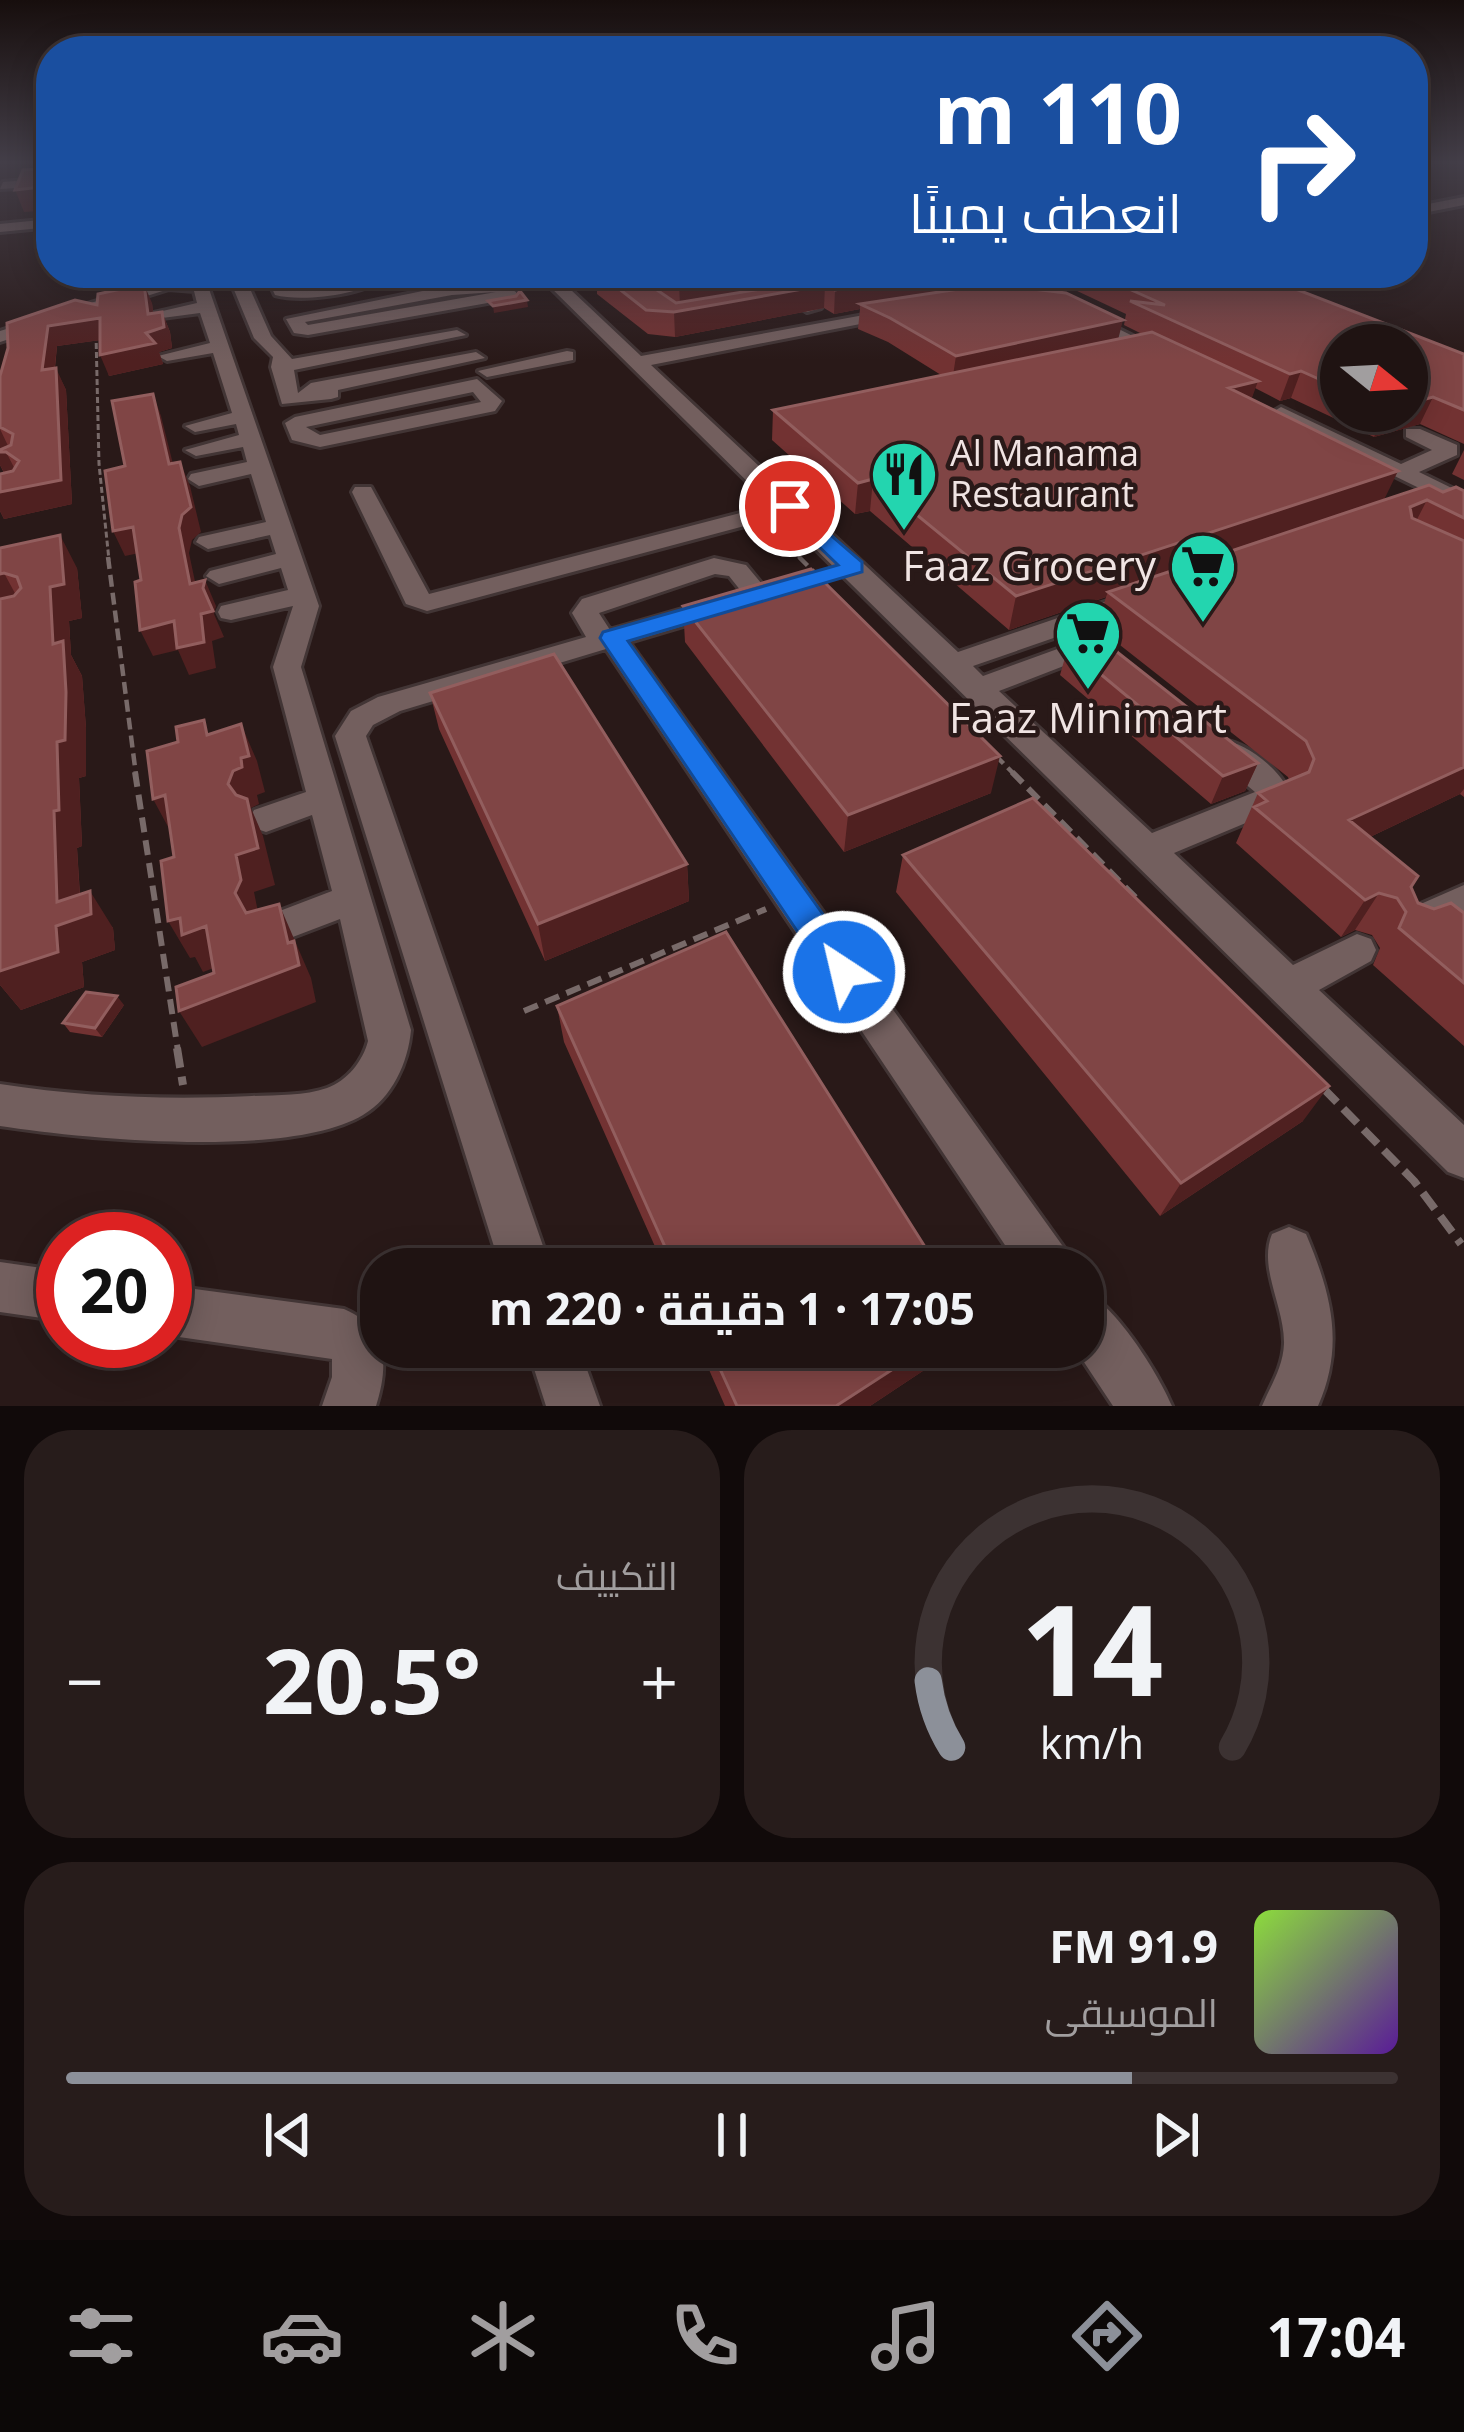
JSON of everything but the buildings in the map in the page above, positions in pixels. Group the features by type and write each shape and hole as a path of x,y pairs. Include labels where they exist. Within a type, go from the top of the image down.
{"street":[{"path":"0,243 36,240"},
{"path":"6,348 94,304 161,288"},
{"path":"0,1105 109,1120 189,1122 327,1109 349,1099 381,1066 391,1030 287,667 306,616 302,594 199,288"},
{"path":"241,288 285,379"},
{"path":"560,288 1464,1156"},
{"path":"781,288 838,323"},
{"path":"979,296 1018,288"},
{"path":"1025,288 1189,368"},
{"path":"251,311 419,291"},
{"path":"419,291 304,330 295,319 419,291"},
{"path":"419,291 471,356 492,401 488,407 320,442 299,436 295,423 471,356"},
{"path":"776,302 797,298"},
{"path":"637,362 913,308"},
{"path":"162,314 213,330"},
{"path":"166,350 213,330"},
{"path":"1108,356 1147,348"},
{"path":"285,379 471,356 567,356"},
{"path":"285,379 471,356"},
{"path":"1253,400 1464,503"},
{"path":"195,426 250,440"},
{"path":"1401,472 1448,454 1449,450 1413,433"},
{"path":"196,450 250,440"},
{"path":"199,479 250,440"},
{"path":"363,492 422,603 790,506"},
{"path":"208,542 279,526"},
{"path":"219,576 290,558"},
{"path":"519,1248 350,744 350,732 358,720 389,704 854,567"},
{"path":"953,663 1177,586"},
{"path":"231,612 302,594"},
{"path":"608,639 1035,1248"},
{"path":"978,688 1085,648 1100,650 1121,667"},
{"path":"1147,850 1275,793 1195,726"},
{"path":"266,820 325,798"},
{"path":"277,928 353,898"},
{"path":"1409,926 1464,900"},
{"path":"1289,987 1357,950"},
{"path":"1289,1251 1309,1319 1311,1353 1304,1383 1289,1406"},
{"path":"0,1287 36,1292"},
{"path":"192,1314 344,1336 362,1358 349,1406"},
{"path":"1104,1346 1145,1406"},
{"path":"560,1368 572,1406"}],"path":[{"path":"967,288 979,296"},
{"path":"94,304 99,464 119,666 189,1122"},
{"path":"757,515 789,586"},
{"path":"983,744 1150,912"},
{"path":"524,1011 793,898"},
{"path":"1315,1080 1414,1181 1461,1244"}],"place":[{"name":"Al Manama Restaurant","path":"904,533"},
{"name":"Faaz Grocery","path":"1203,625"},
{"name":"Faaz Minimart","path":"1088,692"}],"route":[{"path":"790,506 854,567 612,638 844,972"}]}
